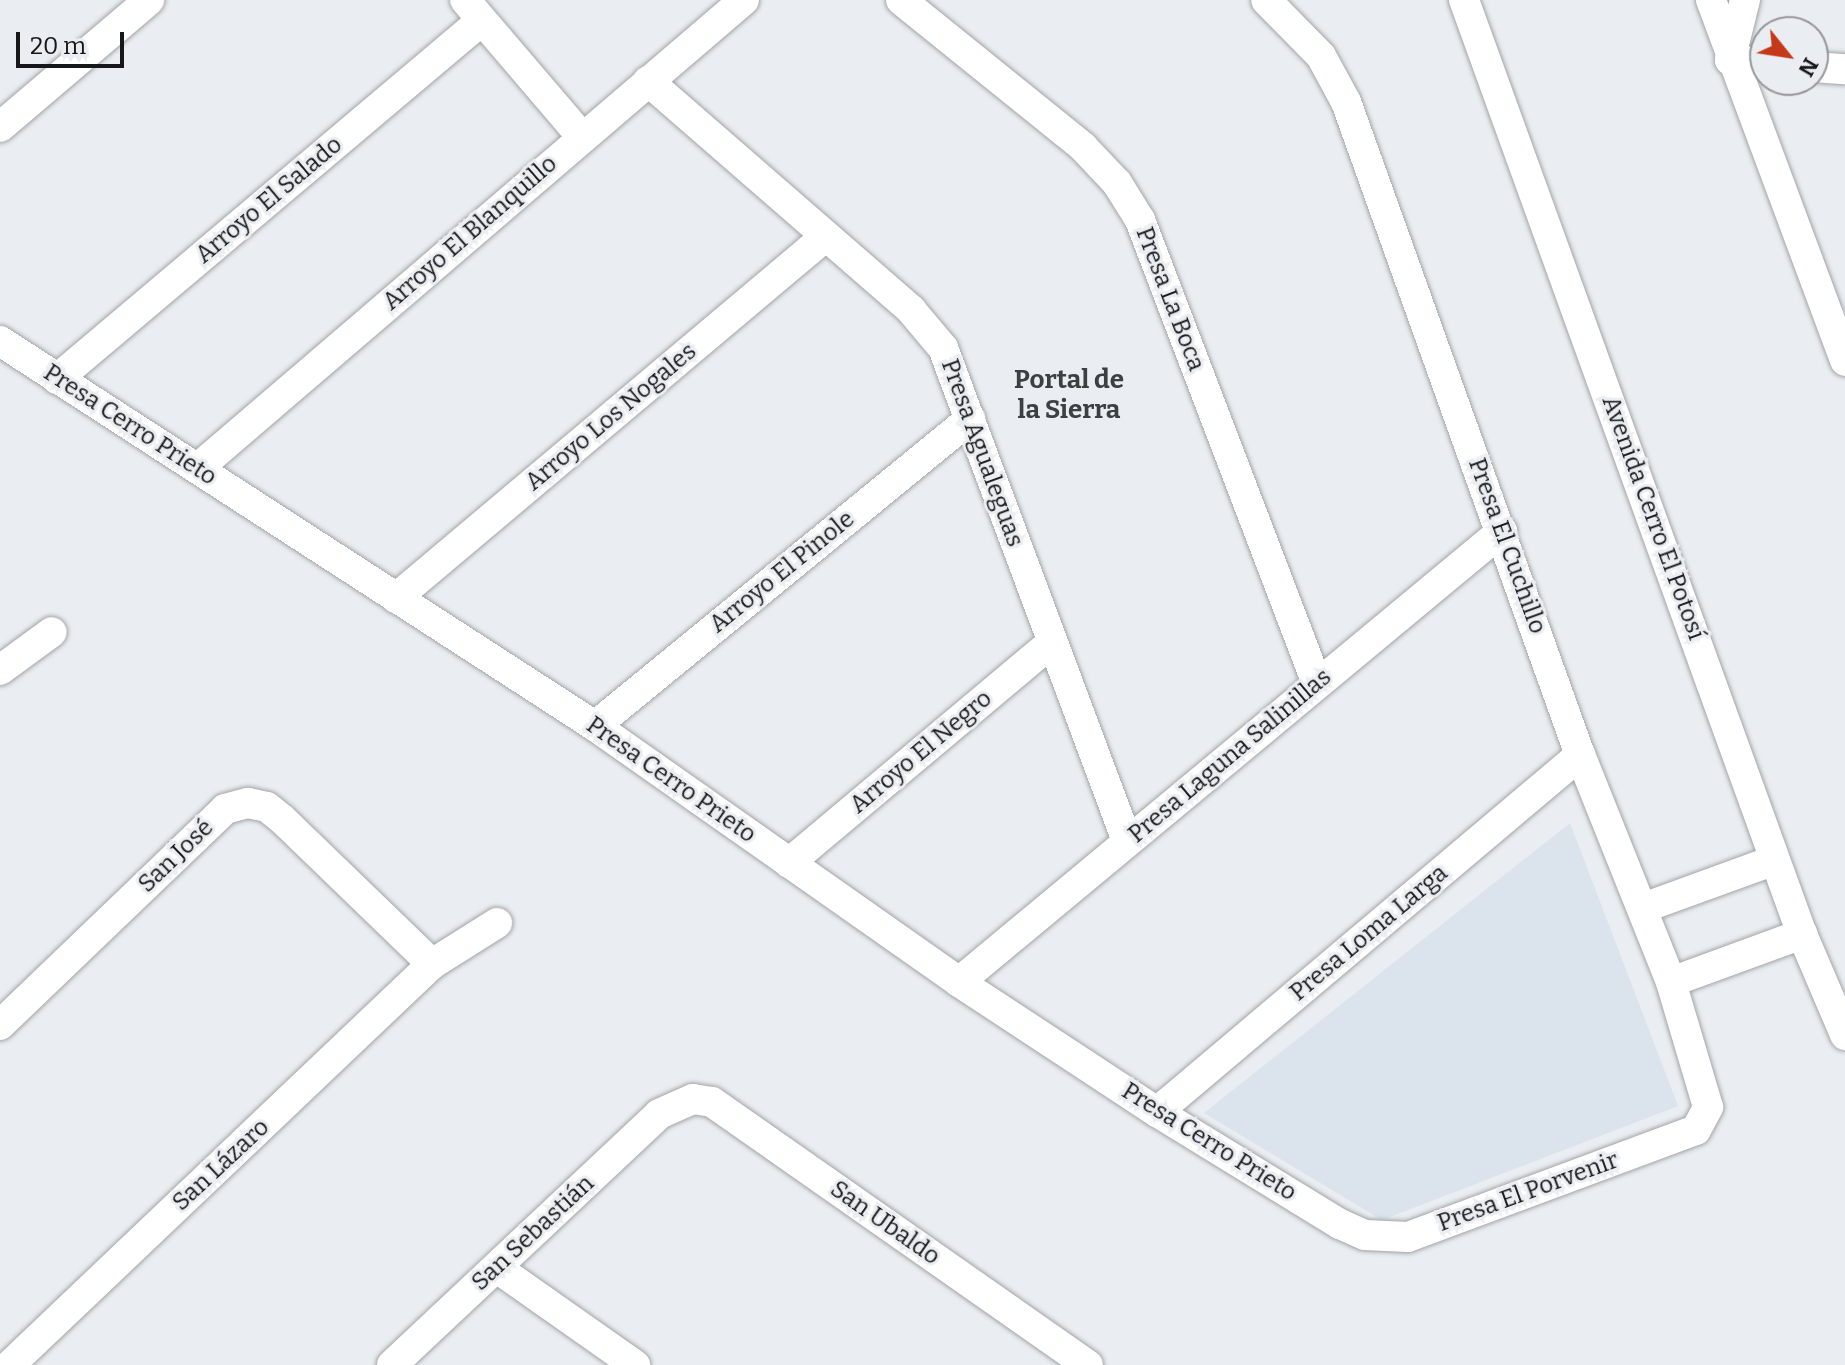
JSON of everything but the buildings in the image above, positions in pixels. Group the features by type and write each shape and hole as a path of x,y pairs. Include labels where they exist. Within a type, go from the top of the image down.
{"street":[{"path":"0,127 149,0"},
{"name":"Arroyo El Blanquillo","path":"198,468 581,136 744,0"},
{"name":"Presa La Boca","path":"901,0 1083,147 1133,208 1317,683"},
{"name":"Presa El Cuchillo","path":"1266,0 1321,56 1346,102 1580,755 1671,982 1707,1114"},
{"name":"Avenida Cerro El Potosí","path":"1464,0 1802,934 1845,1035"},
{"path":"1711,0 1730,60 1845,361"},
{"path":"1730,60 1745,0"},
{"path":"473,10 581,136"},
{"name":"Arroyo El Salado","path":"57,379 473,10"},
{"path":"1730,60 1749,62"},
{"name":"Presa Agualeguas","path":"648,81 911,310 943,348 1127,841"},
{"name":"Arroyo Los Nogales","path":"396,598 826,236"},
{"name":"Presa Cerro Prieto","path":"0,341 595,726 959,982 1157,1112 1340,1224"},
{"name":"Arroyo El Pinole","path":"595,726 970,419"},
{"name":"Presa Laguna Salinillas","path":"959,982 1502,531"},
{"path":"0,670 52,632"},
{"name":"Arroyo El Negro","path":"789,863 1052,642"},
{"name":"Presa Loma Larga","path":"1157,1112 1580,755"},
{"name":"San José","path":"0,1025 225,809 248,803 267,807 282,819 432,964"},
{"path":"1643,908 1775,860"},
{"name":"San Lázaro","path":"10,1365 432,964 497,923"},
{"path":"1671,982 1802,934"},
{"name":"San Ubaldo","path":"676,1103 712,1102 1088,1365"},
{"name":"San Sebastián","path":"392,1365 676,1103"},
{"name":"Presa El Porvenir","path":"1340,1224 1365,1235 1408,1237 1696,1130 1707,1114"},
{"path":"497,1268 635,1365"}],"shaded area":[{"path":"1570,823 1678,1106 1382,1220 1204,1113"}],"district":[{"name":"Portal de la Sierra","path":"1069,395"}]}
